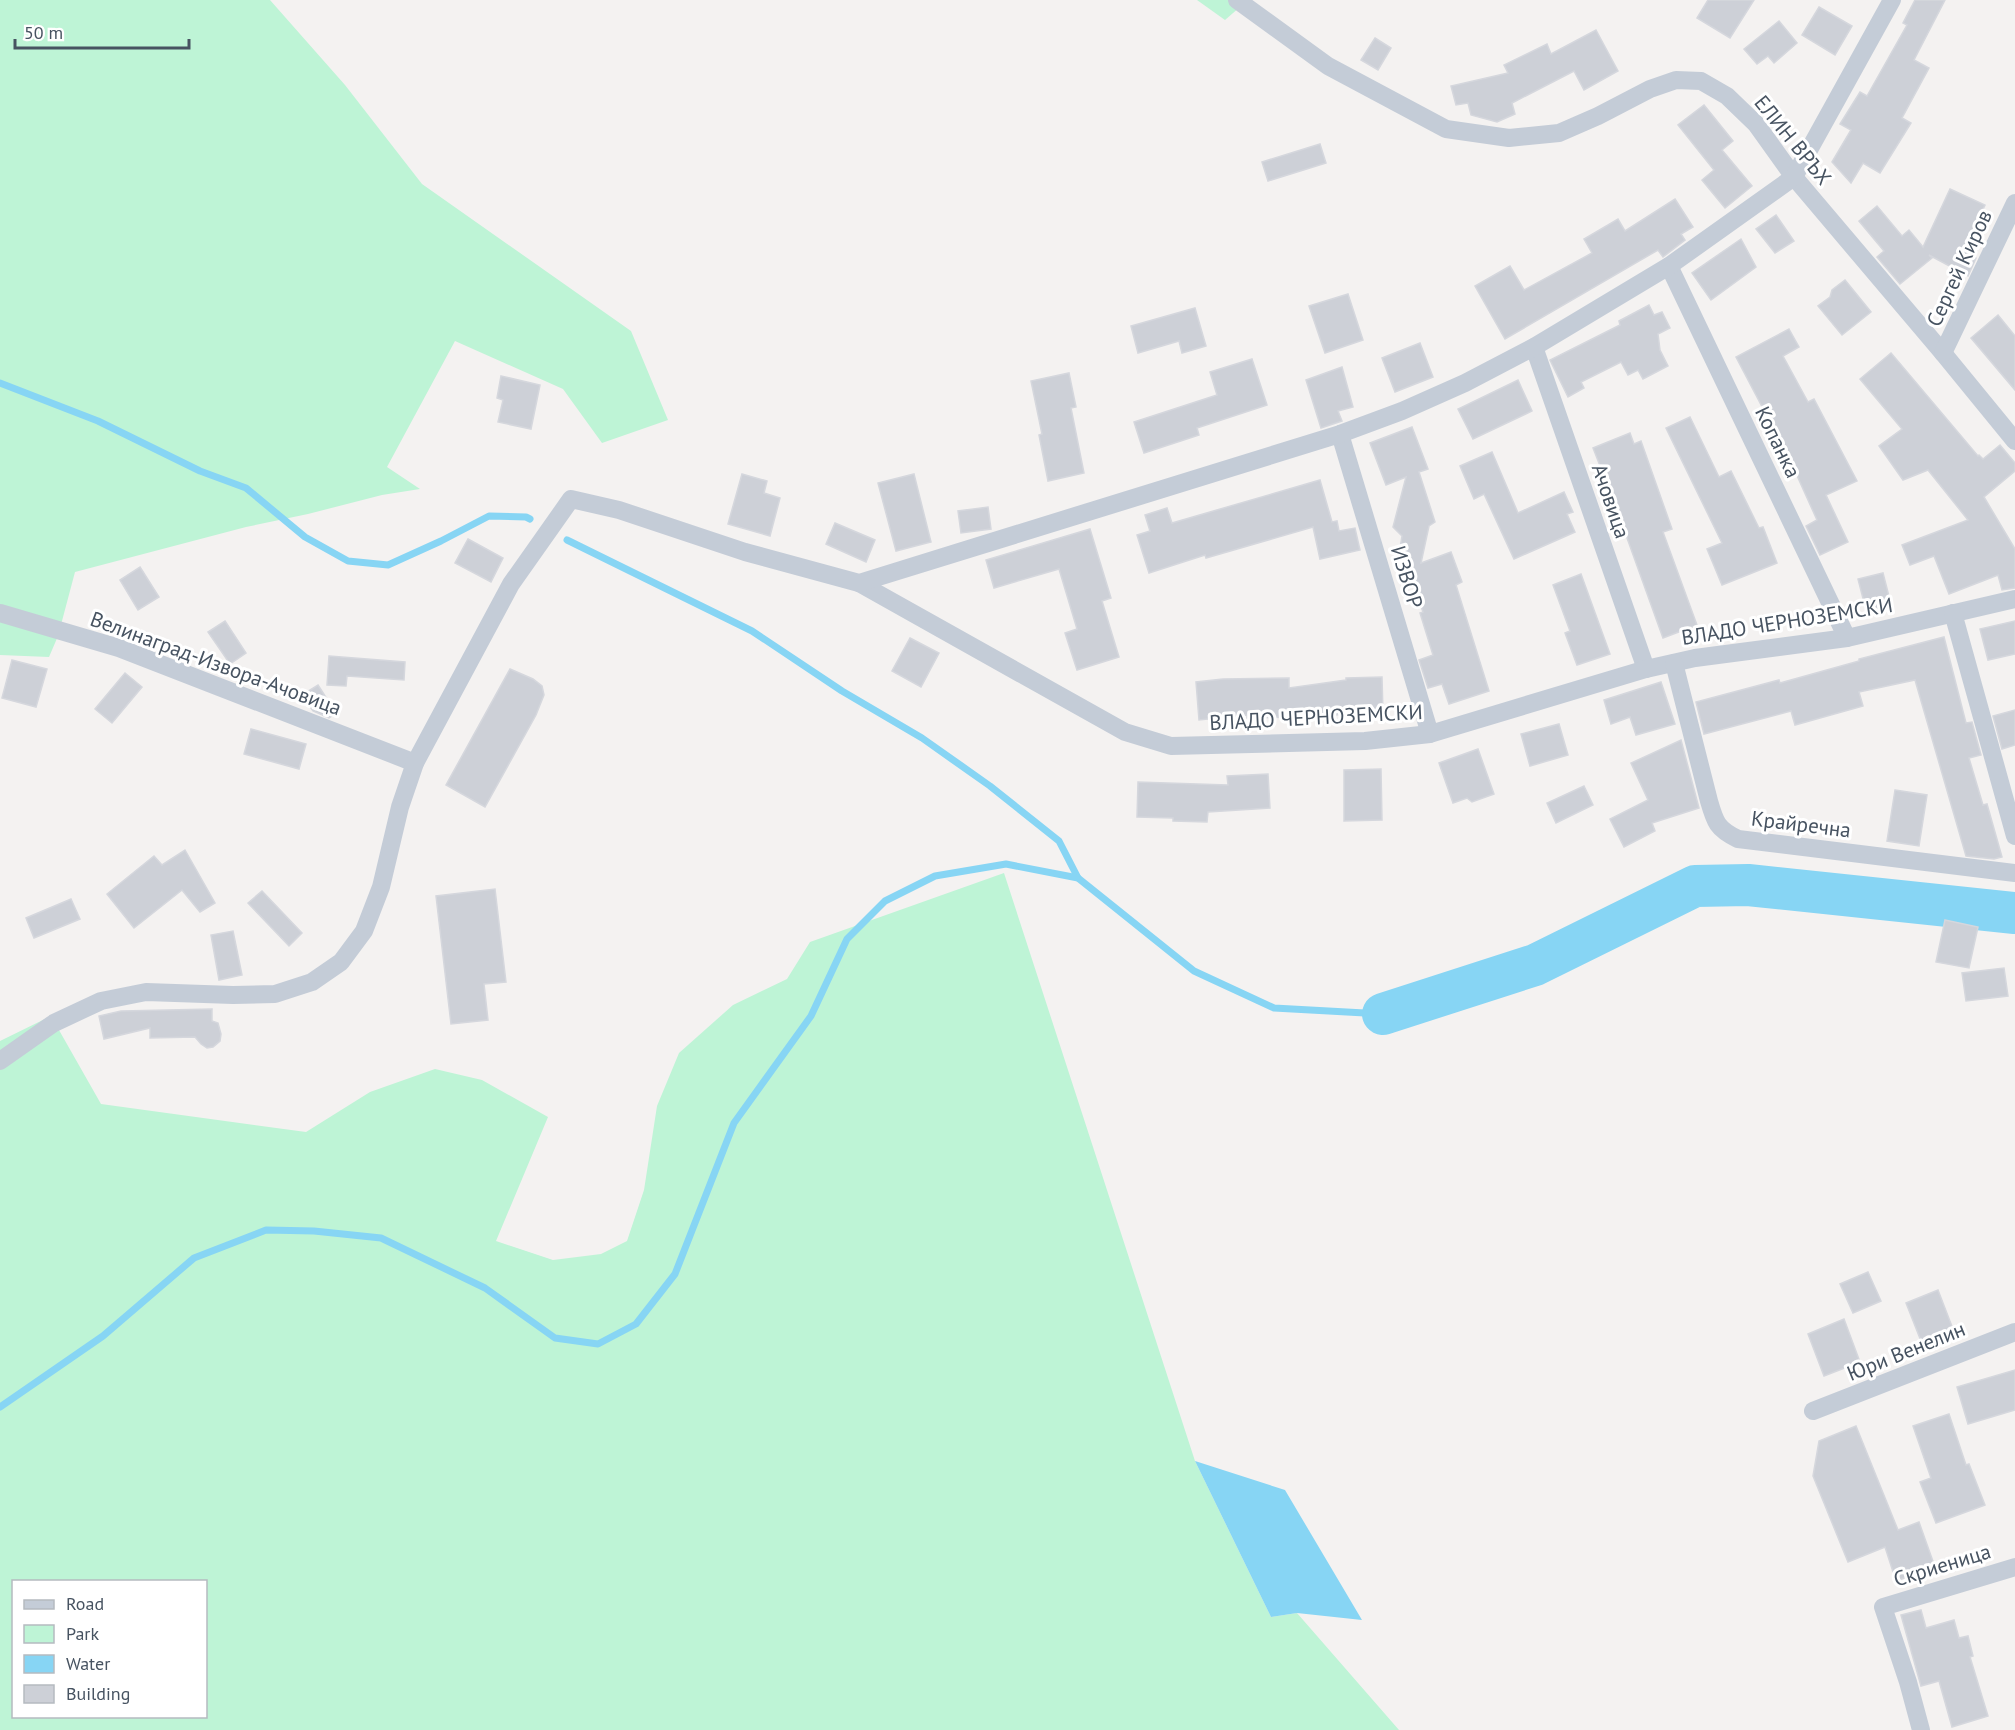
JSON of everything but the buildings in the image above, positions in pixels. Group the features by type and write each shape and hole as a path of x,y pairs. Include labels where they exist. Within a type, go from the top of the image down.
{"street":[{"name":"ЕЛИН ВРЪХ","path":"1237,0 1328,66 1446,129 1509,138 1558,133 1598,116 1650,89 1676,80 1701,81 1727,96 1756,124 1794,177 2015,441"},
{"path":"859,583 1340,434 1402,411 1465,383 1534,347 1669,266 1794,177 1892,0"},
{"name":"Сергей Киров","path":"1943,353 2015,202"},
{"name":"Копанка","path":"1669,266 1847,638"},
{"name":"Ачовица","path":"1534,347 1646,669"},
{"name":"ИЗВОР","path":"1340,434 1430,734"},
{"name":"ВЛАДО ЧЕРНОЗЕМСКИ","path":"415,763 511,584 571,500 619,510 745,552 859,583 1125,732 1171,746 1365,741 1430,734 1646,669 1695,658 1847,638 2015,599"},
{"name":"Велинаград-Извора-Ачовица","path":"0,612 119,648 415,763"},
{"path":"1953,613 2008,778 2015,836"},
{"name":"Крайречна","path":"1674,663 1709,801 1715,821 1723,832 1738,839 2015,873"},
{"path":"0,1061 54,1023 101,1001 146,992 275,994 312,982 341,962 364,931 381,887 400,807 415,763"},
{"name":"Юри Венелин","path":"1813,1412 2015,1332"},
{"name":"Скриеница","path":"1922,1730 1883,1606 2015,1567"}],"green space":[{"path":"0,0 270,0 345,85 422,184 631,331 668,420 602,443 563,389 455,341 387,467 420,489 382,495 246,527 75,572 58,636 49,657 0,655"},
{"path":"1197,0 1248,0 1225,20"},
{"path":"1004,873 1195,1461 1271,1617 1297,1613 1399,1730 0,1730 0,1041 51,1016 101,1104 306,1132 370,1092 435,1069 482,1080 548,1117 496,1241 553,1260 601,1254 627,1241 644,1190 657,1106 679,1053 733,1005 787,979 810,942"}],"water":[{"path":"1195,1461 1285,1490 1362,1620 1297,1613 1271,1617"}],"waterway":[{"path":"0,383 98,421 200,471 246,488 305,537 348,561 388,565 489,516 530,519"},
{"path":"567,540 752,631 842,691 922,738 990,786 1059,841 1078,878"},
{"path":"0,1407 103,1336 194,1258 266,1230 314,1231 381,1238 485,1288 555,1338 598,1344 636,1324 675,1274 734,1123 811,1016 847,939 885,901 935,876 1006,864 1078,878 1194,971 1274,1008 1383,1014"},
{"path":"1383,1014 1535,965 1695,886 1748,885 2015,913"}]}
